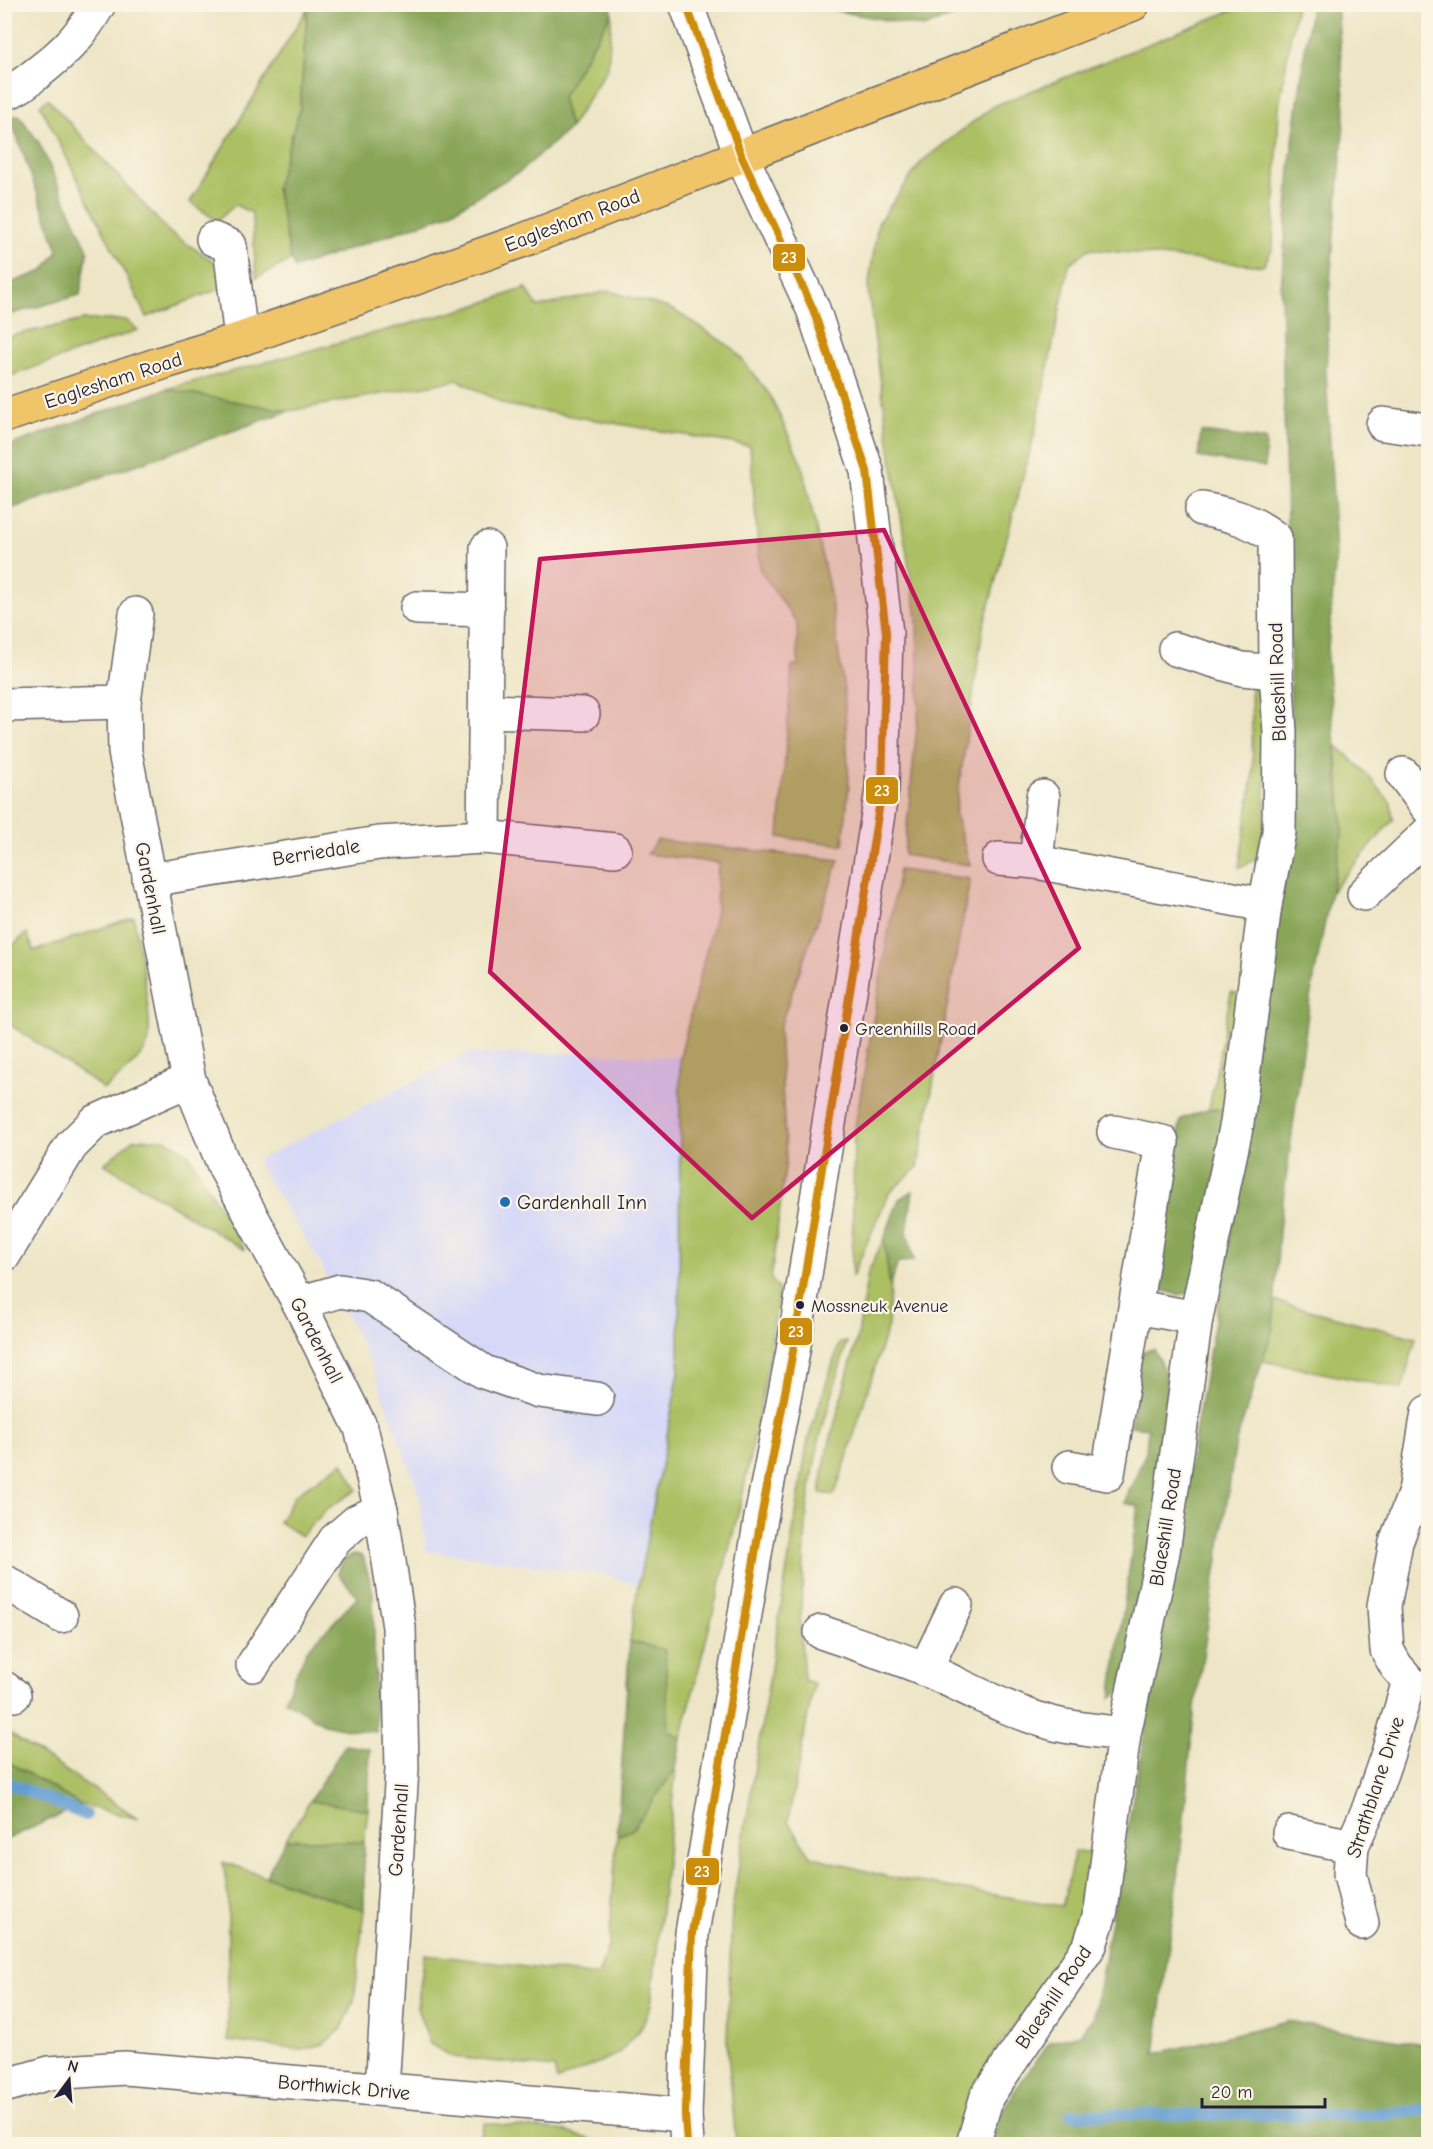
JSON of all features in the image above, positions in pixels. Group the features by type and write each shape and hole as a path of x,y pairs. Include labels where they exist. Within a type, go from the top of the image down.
{"main road":[{"name":"Eaglesham Road","path":"4,416 241,339 521,241 1133,4"}],"street":[{"path":"4,94 17,89 59,57 79,36 99,4"},
{"path":"686,4 741,157 813,309 867,471 886,633 882,789 793,1351 761,1518 692,1934 686,2130"},
{"path":"226,235 241,339"},
{"path":"1383,424 1428,430"},
{"name":"Blaeshill Road","path":"973,2145 987,2096 1090,1944 1101,1910 1124,1734 1162,1552 1196,1318 1237,1123 1265,905 1279,832 1280,732 1276,672 1275,538 1258,525 1239,516 1202,509"},
{"path":"484,837 487,548"},
{"path":"417,608 487,610"},
{"name":"Gardenhall","path":"136,614 124,702 125,752 189,1080 225,1168 299,1303 361,1428 381,1510 399,1627 402,1769 382,2089"},
{"path":"1175,649 1242,669 1276,672"},
{"path":"4,705 124,702"},
{"path":"486,711 583,714"},
{"path":"1402,774 1428,808"},
{"path":"1036,862 1043,797"},
{"path":"1364,894 1428,833"},
{"name":"Berriedale","path":"149,880 378,843 484,837 615,850"},
{"path":"999,859 1036,862 1265,905"},
{"path":"4,1255 71,1146 95,1122 189,1080"},
{"path":"1069,1467 1108,1474 1162,1142 1114,1132"},
{"path":"299,1303 340,1292 370,1296 484,1372 539,1391 597,1400"},
{"path":"1137,1306 1196,1318"},
{"name":"Strathblane Drive","path":"1362,1923 1350,1874 1349,1861 1352,1846 1419,1683 1396,1666 1386,1650 1384,1606 1396,1542 1415,1492 1428,1412"},
{"path":"253,1665 335,1540 357,1521 381,1510"},
{"path":"4,1581 61,1616"},
{"path":"925,1670 956,1605"},
{"path":"821,1632 890,1655 989,1701 1030,1716 1054,1724 1124,1734"},
{"path":"1289,1833 1352,1846"},
{"name":"Borthwick Drive","path":"4,2086 49,2073 125,2068 382,2089 686,2130"}],"highlighted area":[{"path":"884,530 1079,948 752,1218 490,972 540,559"}],"shaded area":[{"path":"578,1053 680,1057 679,1372 638,1586 612,1576 426,1551 419,1494 372,1366 322,1266 256,1161 467,1054"}],"green space":[{"path":"611,4 612,12 562,97 570,128 521,171 446,215 295,268 291,259 276,188 300,108 308,5"},
{"path":"806,5 984,5 923,27"},
{"path":"1245,5 1296,5 1279,107 1273,248 1263,266 1089,249 1069,264 1035,432 983,628 955,813 970,865 904,855 919,707 917,617 890,449 868,290 878,223 922,161 994,106"},
{"path":"1311,5 1337,5 1345,112 1330,282 1326,371 1336,554 1327,660 1343,830 1310,998 1279,1231 1273,1328 1236,1442 1194,1714 1180,1859 1155,2054 1287,2021 1428,2045 1428,2144 992,2144 995,2130 1007,2104 1049,2042 1080,2034 1094,2016 1235,1208 1272,927 1292,852 1290,643 1281,290 1291,156"},
{"path":"307,9 300,108 276,188 291,260 256,278 252,213 235,205 217,221 190,202"},
{"path":"612,12 608,67 570,128 562,97"},
{"path":"48,99 169,232 219,265 224,287 147,317 40,105"},
{"path":"19,115 39,143 88,250 80,295 5,316 5,285 43,271 58,251 10,117"},
{"path":"526,288 538,307 609,291 672,309 734,349 770,395 802,465 830,593 844,690 849,785 843,845 779,837 792,665 798,665 797,623 760,570 750,446 506,405 458,380 289,411 166,389 468,308"},
{"path":"84,320 126,320 138,330 5,378 5,340 14,335"},
{"path":"166,389 289,411 5,511 5,447"},
{"path":"1201,432 1266,440 1265,467 1198,457"},
{"path":"1251,686 1267,693 1264,844 1260,857 1239,868 1253,777"},
{"path":"1336,745 1365,772 1391,803 1393,820 1331,892 1343,830"},
{"path":"657,840 839,860 779,1029 786,1159 771,1279 779,1291 763,1392 741,1502 681,1739 669,1730 664,1650 630,1641 638,1586 679,1372 680,1057 716,911 718,863 647,854"},
{"path":"899,870 970,879 918,1167 889,1193 852,1277 854,1133"},
{"path":"134,917 148,1005 149,1037 147,1046 138,1058 104,1089 5,1021 5,952 27,933 34,951"},
{"path":"1231,992 1243,995 1228,1110 1209,1109"},
{"path":"1209,1109 1228,1110 1193,1292 1178,1295 1159,1289 1152,1276 1181,1119"},
{"path":"134,1139 165,1139 187,1152 245,1250 104,1164"},
{"path":"913,1191 907,1231 914,1261 898,1262 890,1287 884,1239 899,1199"},
{"path":"884,1239 890,1287 888,1325 834,1495 820,1493 826,1456 858,1335 868,1272"},
{"path":"1274,1301 1416,1338 1402,1389 1262,1361 1273,1328"},
{"path":"840,1342 847,1342 818,1444 807,1511 800,1624 804,1680 814,1683 788,1821 811,1856 888,1877 1062,1906 1075,1851 1098,1855 1083,1927 1065,1958 990,2058 968,2105 963,2144 736,2144 727,2041 732,1909 808,1439"},
{"path":"1154,1349 1165,1373 1174,1420 1122,1690 1111,1698 1138,1506 1124,1503 1146,1452 1148,1428 1131,1426 1142,1351"},
{"path":"343,1462 357,1490 327,1509 301,1536 279,1522 296,1494"},
{"path":"354,1554 363,1556 373,1592 376,1732 324,1724 284,1700 307,1650 358,1597 338,1574 342,1560"},
{"path":"630,1641 665,1650 669,1730 681,1739 676,1768 632,1830 617,1836"},
{"path":"4,1730 139,1819 81,1805 5,1840"},
{"path":"345,1745 370,1749 368,1810 310,1801"},
{"path":"5,1760 81,1805 5,1840"},
{"path":"676,1768 651,2005 641,2028 618,2054 557,2081 554,2068 453,2057 430,2044 417,2008 425,1954 598,1976 609,1943 617,1836 632,1830"},
{"path":"310,1801 368,1810 364,1842 286,1839"},
{"path":"286,1839 364,1842 364,1910 266,1876"},
{"path":"223,1862 364,1910 354,2001 341,2030 323,2044 302,2050 228,2041 228,1896"},
{"path":"484,2123 560,2130 605,2144 479,2144"}],"waterway":[{"path":"4,1781 86,1815"},
{"path":"1071,2114 1362,2115 1428,2110"}],"transit line":[{"name":"23","path":"686,4 742,157 813,309 867,471 886,633 882,789 793,1351 761,1518 692,1933 685,2115 687,2144"}],"place":[{"name":"Greenhills Road","path":"844,1028"},
{"name":"Gardenhall Inn","path":"505,1202"},
{"name":"Mossneuk Avenue","path":"800,1305"}]}
